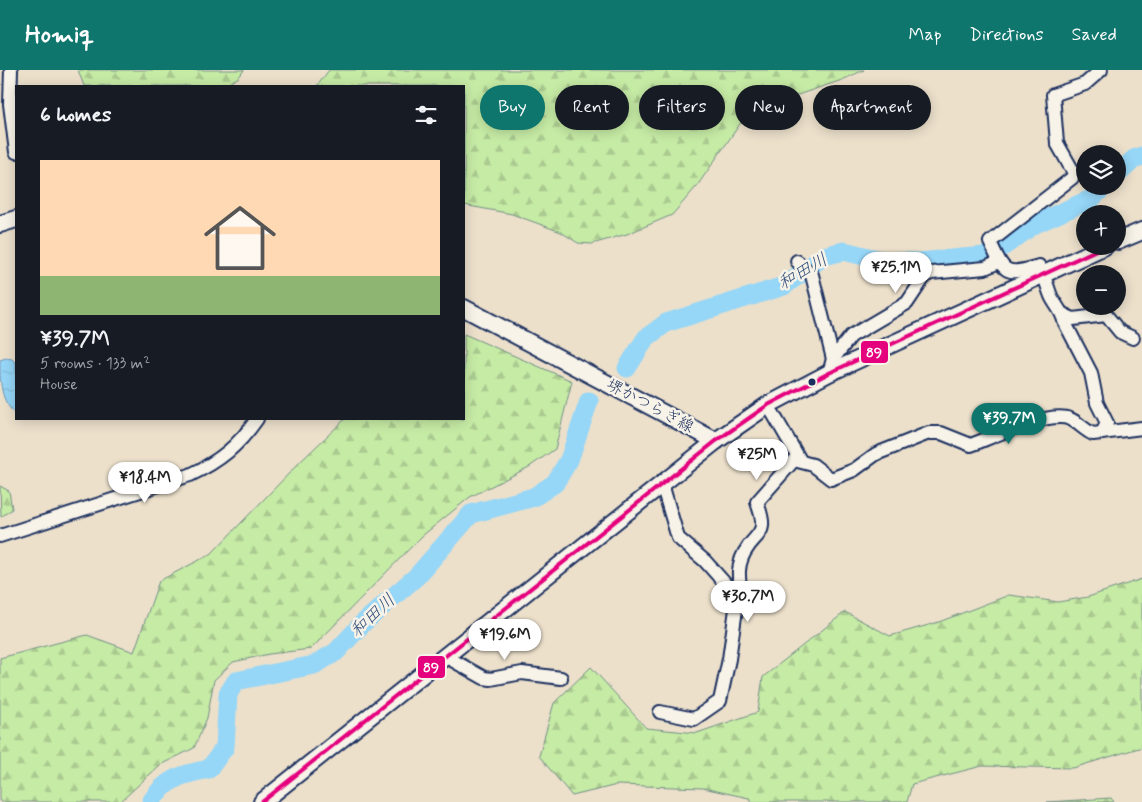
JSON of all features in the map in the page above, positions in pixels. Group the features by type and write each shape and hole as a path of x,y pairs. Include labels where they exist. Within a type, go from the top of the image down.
{"main road":[{"path":"0,224 15,219"},
{"path":"1126,238 1142,231"},
{"path":"262,802 716,441 768,405 831,366 1085,255"},
{"name":"堺かつらぎ線","path":"465,309 716,441"}],"street":[{"path":"11,70 10,104 15,144"},
{"path":"1101,70 1085,84 1053,95 1056,142 1074,172 1072,178 990,242 999,262 1009,271 1015,273 1039,266 1044,274 1052,298 1063,314 1064,321 1091,373 1097,403 1107,423 1102,434"},
{"path":"797,261 812,275 831,366"},
{"path":"831,366 852,336 907,303 925,276 931,273 985,268 999,262"},
{"path":"1063,314 1074,318 1106,315 1120,332 1133,338"},
{"path":"768,405 800,460"},
{"path":"738,602 742,596 738,579 739,566 748,547 757,537 763,526 757,502 794,460 800,460 812,465 831,479 854,470 876,454 929,433 941,433 971,444 1033,422 1062,417 1070,419 1093,434 1142,428"},
{"path":"0,536 190,475 214,464 243,439 256,420"},
{"path":"660,712 694,718 720,701 730,659 738,602 737,596 705,561 678,538 662,484"},
{"path":"445,656 484,678 491,679 522,673 561,678"}],"green space":[{"path":"78,70 244,70 239,77 226,85 84,85"},
{"path":"329,70 864,70 827,85 813,85 813,90 803,93 803,85 735,85 736,130 697,186 672,215 627,234 592,244 578,243 561,232 512,214 465,205 465,85 318,85"},
{"path":"465,334 572,381 555,449 529,467 470,497 422,536 311,649 269,654 233,662 214,680 207,718 194,748 160,765 120,802 0,802 0,658 87,635 134,652 159,581 211,554 300,462 344,420 465,420"},
{"path":"0,486 9,491 12,509 1,517"},
{"path":"1142,579 1142,747 1073,768 982,766 912,784 907,802 751,802 749,798 703,788 617,785 572,796 539,756 554,703 591,667 646,728 697,733 758,712 763,677 845,612 890,636 939,622 1009,595 1058,602 1088,597"},
{"path":"1111,798 1114,802 1047,802"}],"water":[{"path":"6,358 12,359 15,362 15,413 7,403 2,390 0,360"}],"waterway":[{"name":"和田川","path":"1126,166 1134,159 1142,156"},
{"name":"和田川","path":"627,368 646,338 666,323 784,286 824,256 844,251 884,261 918,262 985,256 1004,246 1035,224 1091,199 1095,195"},
{"name":"和田川","path":"151,802 163,787 176,778 209,769 225,747 228,694 236,681 314,665 336,652 362,624 417,576 471,514 534,497 555,483 569,460 589,401"}],"transit line":[{"name":"89","path":"262,802 716,441 768,405 829,373 1085,255"}]}
